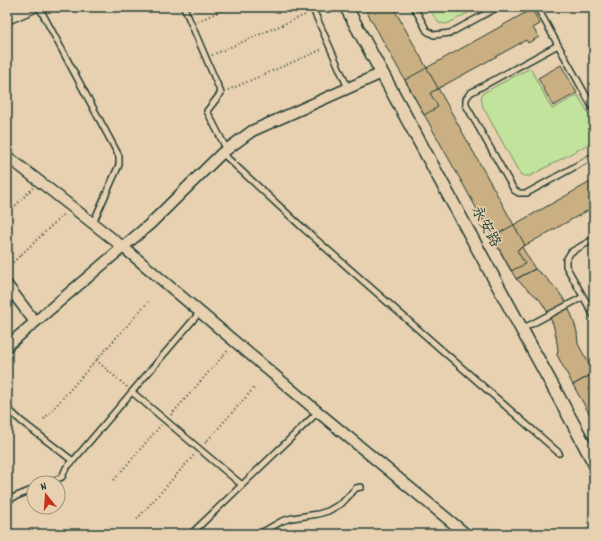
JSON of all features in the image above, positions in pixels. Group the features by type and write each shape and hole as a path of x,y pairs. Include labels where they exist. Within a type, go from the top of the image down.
{"street":[{"path":"7,18 32,7"},
{"name":"永安路","path":"346,7 594,463"},
{"path":"7,346 150,224 224,151 252,131 382,72"},
{"path":"7,156 123,247 318,412 466,534"},
{"path":"7,285 35,322"}],"lane":[{"path":"39,7 119,156 119,166 93,223"},
{"path":"184,7 222,93 207,111 224,151 303,228 559,453"},
{"path":"414,7 427,31 434,35 450,32 498,7"},
{"path":"537,7 594,110"},
{"path":"313,9 348,88"},
{"path":"558,44 470,93 466,99 466,105 514,190 519,193 527,193 594,156"},
{"path":"594,239 571,252 566,260 566,266 594,316"},
{"path":"522,329 583,296"},
{"path":"63,475 66,468 73,462 200,312"},
{"path":"132,392 242,485"},
{"path":"7,408 73,462"},
{"path":"191,534 318,412"},
{"path":"259,534 282,521 328,511 342,504 356,488 361,487"},
{"path":"7,500 26,492"}],"path":[{"path":"191,24 230,7"},
{"path":"206,58 313,9"},
{"path":"222,93 329,47"},
{"path":"7,214 40,182"},
{"path":"7,268 71,206"},
{"path":"44,419 148,302"},
{"path":"114,480 236,342"},
{"path":"96,360 132,392"}],"green space":[{"path":"428,7 479,7 447,24 439,23"},
{"path":"530,68 552,109 578,95 594,123 594,141 530,176 524,176 520,174 483,107 481,97 483,93"}],"building":[{"path":"364,7 393,7 525,245 522,247 535,269 516,279"},
{"path":"532,9 540,24 533,28 539,37 528,43 526,40 430,93 438,107 424,115 405,80"},
{"path":"561,65 577,93 553,106 538,78"},
{"path":"594,180 594,207 517,250 525,264 511,271 492,237"},
{"path":"535,269 556,288 565,301 577,332 578,344 594,373 573,385 557,355 558,350 556,336 553,324 547,311 540,300 516,279"},
{"path":"594,373 594,413 590,415 573,385"}]}
